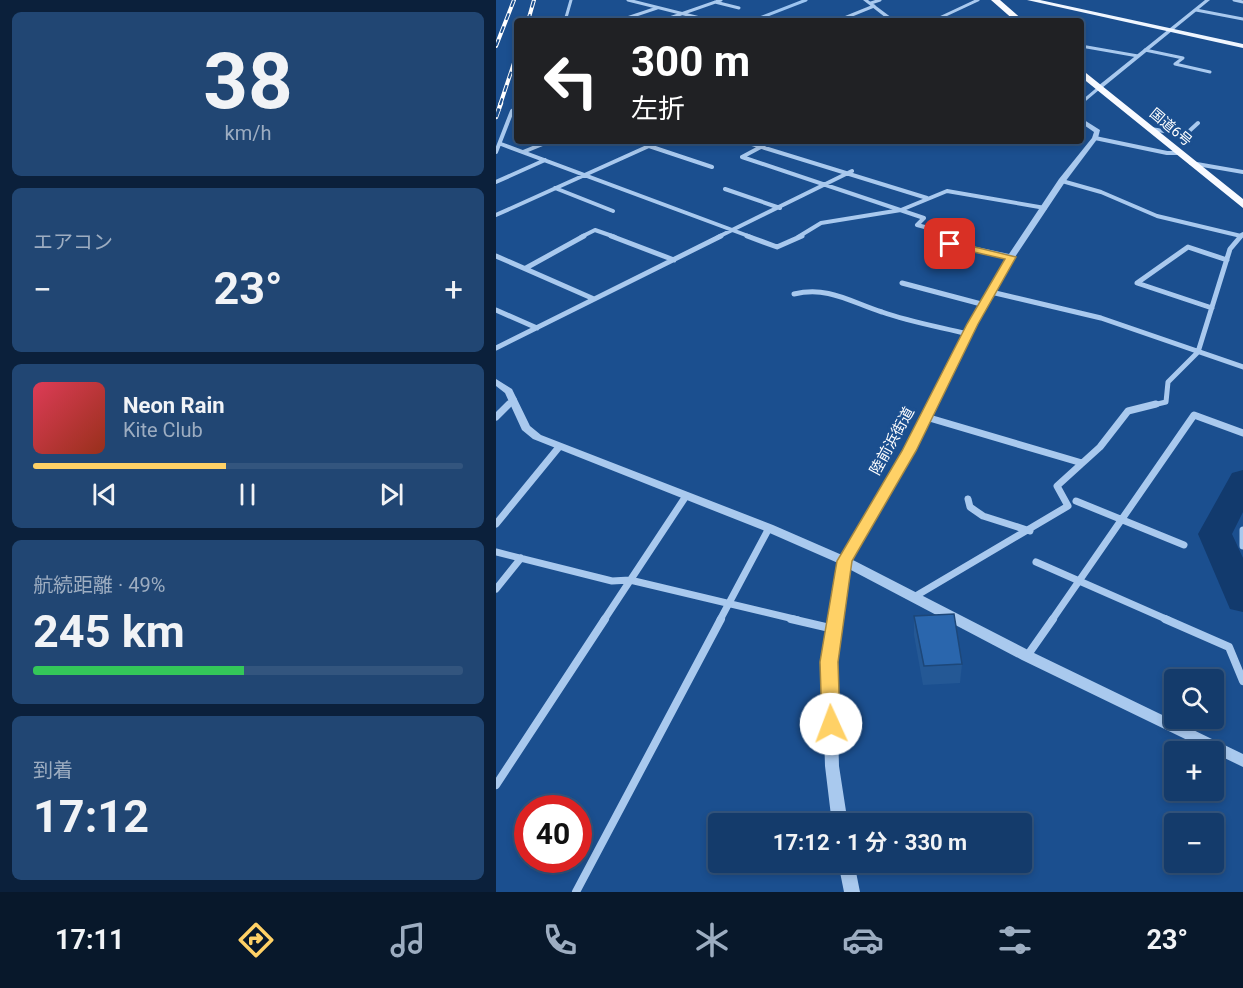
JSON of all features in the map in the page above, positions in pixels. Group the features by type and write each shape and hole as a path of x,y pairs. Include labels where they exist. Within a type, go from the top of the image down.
{"highway":[{"path":"995,0 1016,18"},
{"name":"国道6号","path":"1084,74 1243,205"}],"main road":[{"path":"1030,0 1045,1 1168,32 1243,46"}],"street":[{"path":"566,18 571,0"},
{"path":"628,0 699,18"},
{"path":"670,18 721,0"},
{"path":"842,18 880,0"},
{"path":"939,18 978,0"},
{"path":"1084,101 1208,0"},
{"path":"1234,0 1243,2"},
{"path":"715,2 739,8"},
{"path":"870,3 889,18"},
{"path":"627,18 658,7"},
{"path":"1196,10 1243,20"},
{"path":"1084,47 1138,56"},
{"path":"1145,50 1183,58 1175,64 1210,72"},
{"path":"496,152 514,110"},
{"path":"1084,122 1098,130 1095,138 1179,153"},
{"path":"1150,129 1186,134 1198,123"},
{"name":"陸前浜街道","path":"838,813 832,766 829,662 844,561 926,417 968,334 1011,257 1062,181 1095,138"},
{"path":"501,144 777,247 804,235 822,223 901,210 947,191 1045,208"},
{"path":"523,153 543,144"},
{"path":"496,215 653,144"},
{"path":"752,144 850,172 928,199"},
{"path":"766,144 742,157 924,218 917,225 940,231 932,240 1011,257"},
{"path":"649,146 712,167"},
{"path":"496,182 545,160"},
{"path":"1191,163 1243,172"},
{"path":"496,348 850,172"},
{"path":"914,597 1030,531 1068,506 1057,486 1099,447 1128,411 1166,402 1168,382 1198,352 1230,249 1242,235 1157,216 1101,192 1062,181"},
{"path":"554,188 613,211"},
{"path":"725,189 780,208"},
{"path":"526,268 595,230 674,260"},
{"path":"1212,308 1137,283 1188,247 1227,260"},
{"path":"496,256 594,299"},
{"path":"901,283 985,305"},
{"path":"794,294 812,290 825,291 884,313 968,334"},
{"path":"991,292 1101,318 1243,367"},
{"path":"496,310 537,328"},
{"path":"496,382 514,399 526,428 537,437 769,528 844,561 1027,656 1243,761"},
{"path":"496,417 514,399"},
{"path":"1027,656 1194,416 1243,433"},
{"path":"926,417 1082,462"},
{"path":"496,524 559,447"},
{"path":"496,785 686,496"},
{"path":"968,499 970,507 983,516 1030,531"},
{"path":"1076,501 1184,545"},
{"path":"576,892 769,528"},
{"path":"1243,530 1243,546"},
{"path":"496,552 612,581 630,580 834,629"},
{"path":"496,589 521,558"},
{"path":"1036,562 1229,647 1243,681"},
{"path":"848,873 852,892"}],"building":[{"path":"954,614 962,664 924,666 914,616"}],"waterway":[{"path":"760,18 806,0"},
{"path":"1243,480 1215,534 1243,599"}],"railway":[{"path":"496,46 514,0"},
{"path":"529,18 534,0"},
{"path":"500,105 514,63"},
{"path":"496,117 501,103"}],"route":[{"path":"831,724 829,662 844,561 909,451 972,324 1011,257 950,244"}]}
